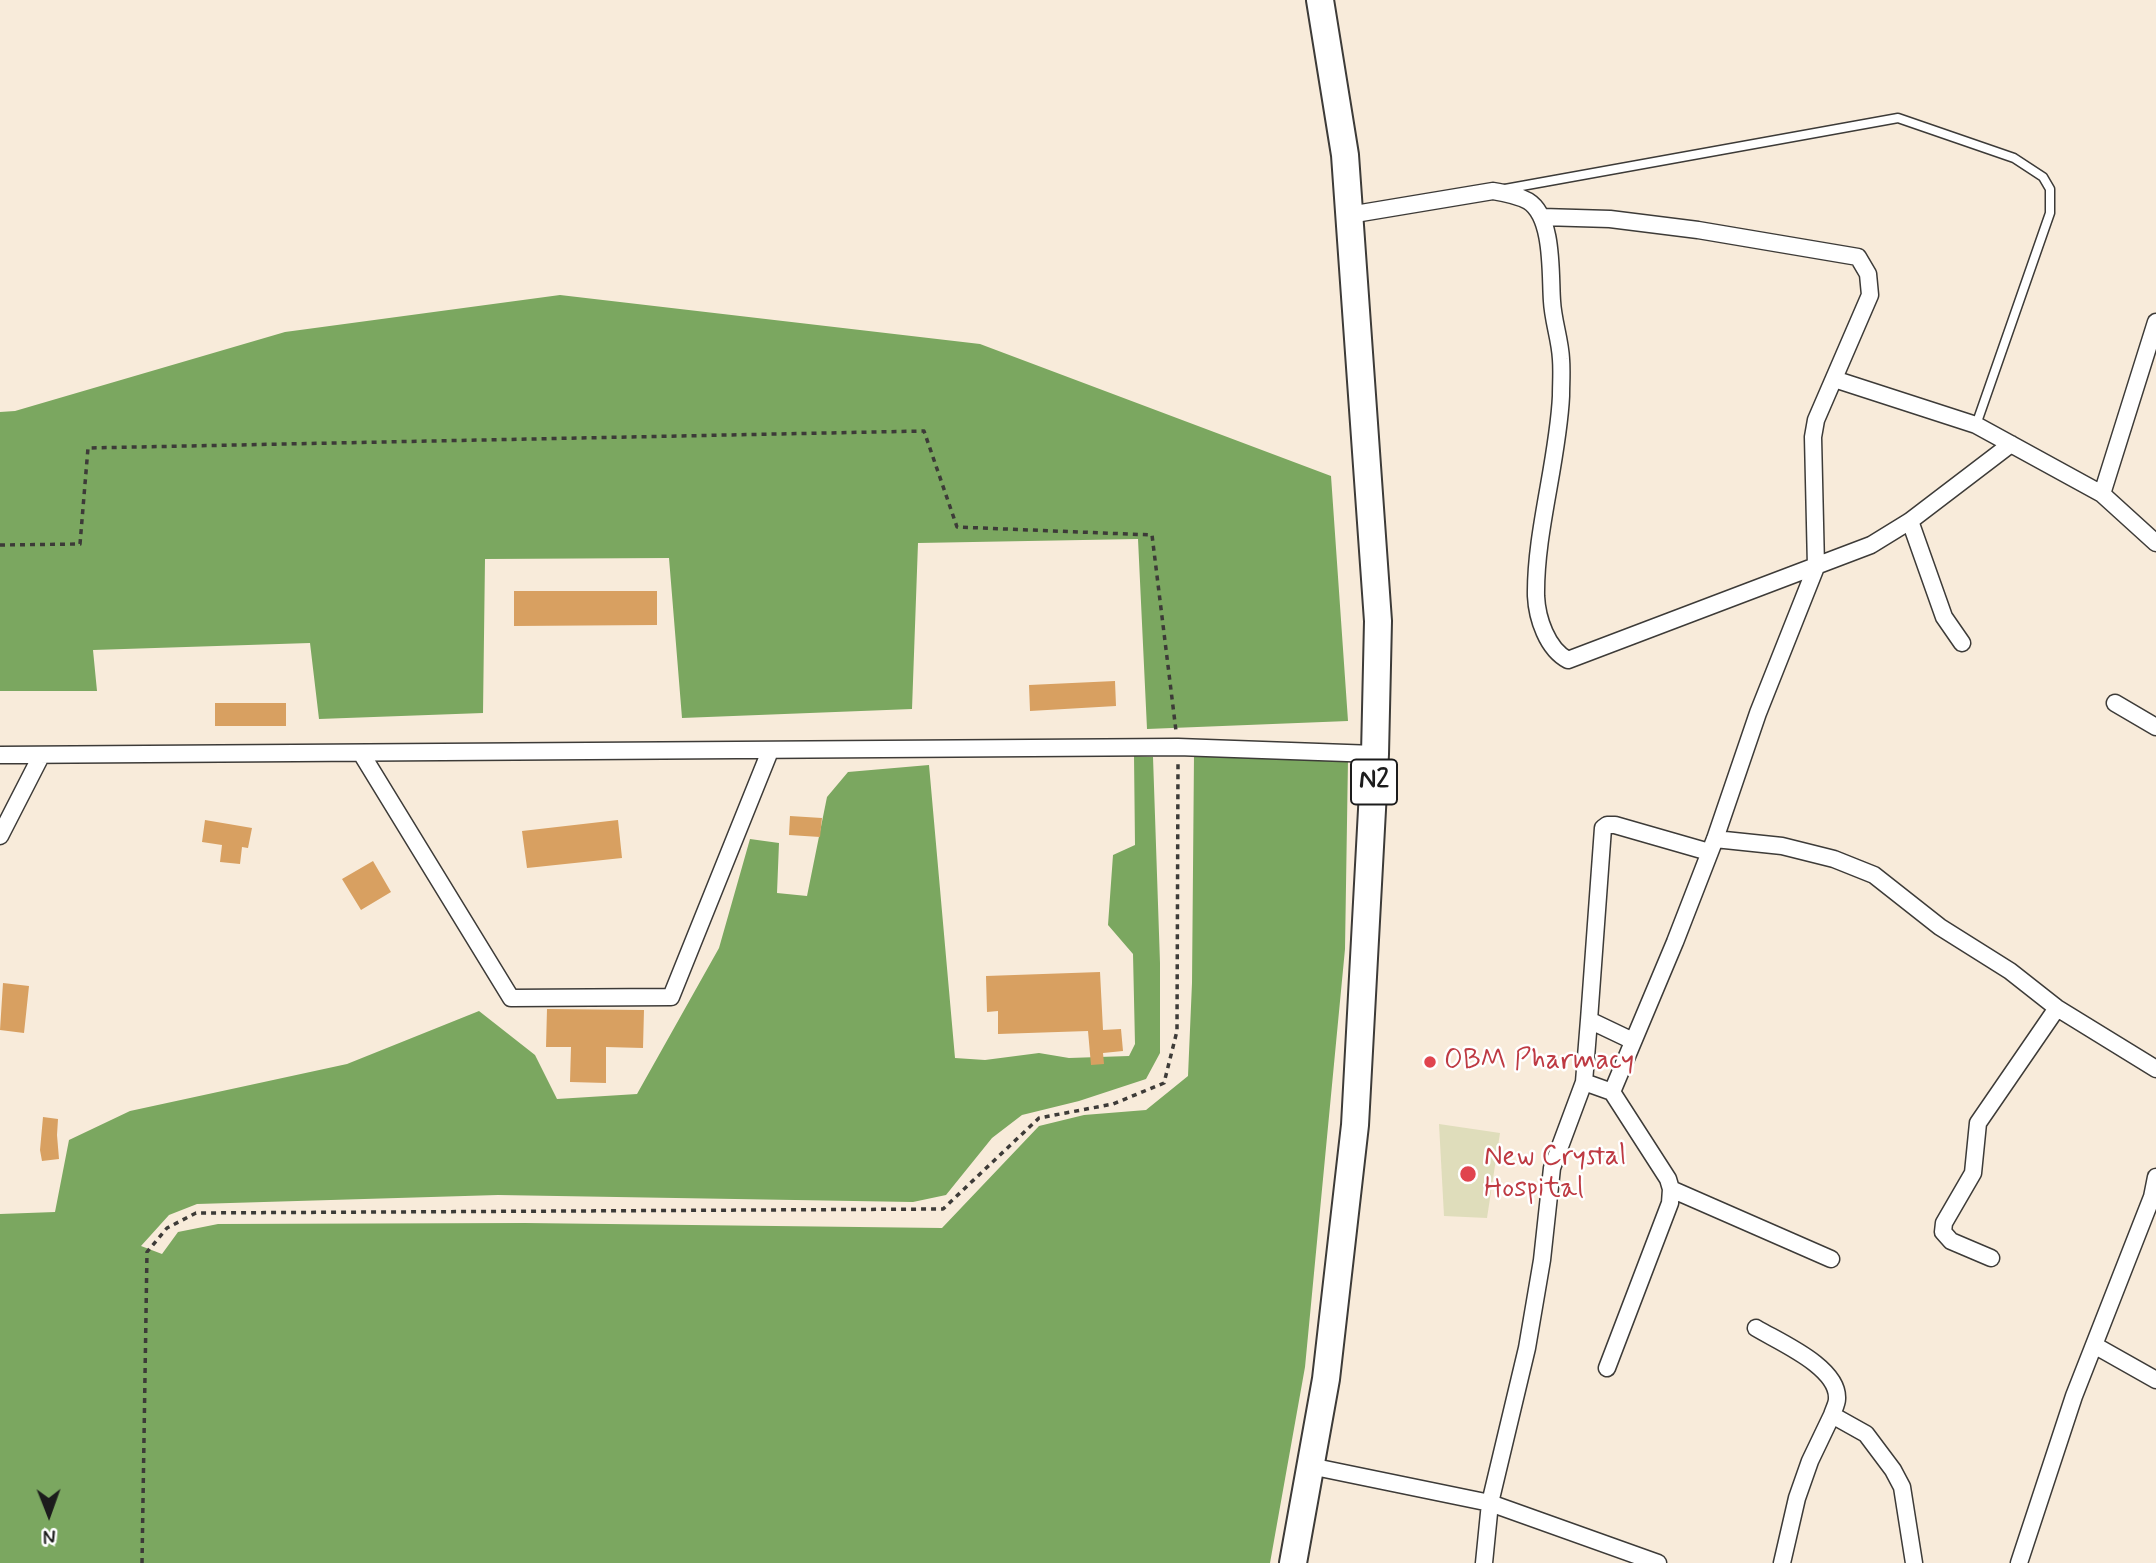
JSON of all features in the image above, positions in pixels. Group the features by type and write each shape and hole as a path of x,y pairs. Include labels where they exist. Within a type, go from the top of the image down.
{"highway":[{"name":"N2","path":"1293,1563 1326,1379 1355,1125 1376,754 1378,621 1345,155 1320,0"}],"street":[{"path":"1349,215 1493,191 1514,195 1531,203 1542,217 1548,243 1552,312 1561,359 1561,399 1536,597 1542,627 1562,657 1568,660 1871,545 1910,521 2011,444"},
{"path":"1542,217 1610,219 1698,230 1858,257 1868,274 1870,295 1816,420 1813,437 1816,567 1758,713 1675,942 1612,1092"},
{"path":"2102,494 2156,322"},
{"path":"1834,379 1976,425 2102,494 2156,543"},
{"path":"1910,521 1941,608 1962,643"},
{"path":"2115,703 2156,727"},
{"path":"0,755 1178,747 1376,754"},
{"path":"361,753 511,998 671,998 770,751"},
{"path":"0,836 41,756"},
{"path":"1484,1563 1490,1503 1527,1348 1542,1260 1552,1168 1584,1082 1603,828 1607,825 1712,845 1782,846 1834,859 1874,875 1940,927 2010,971 2057,1008 2156,1069"},
{"path":"1991,1258 1951,1241 1943,1232 1944,1223 1973,1173 1978,1124 2057,1008"},
{"path":"1589,1020 1633,1041"},
{"path":"1584,1082 1612,1092 1668,1179 1671,1189 1670,1203 1607,1368"},
{"path":"2019,1563 2074,1396 2154,1197 2156,1177"},
{"path":"1671,1189 1831,1259"},
{"path":"1756,1328 1818,1365 1830,1378 1838,1398 1797,1498 1782,1563"},
{"path":"2094,1345 2156,1380"},
{"path":"1832,1416 1866,1434 1893,1470 1902,1487 1914,1563"},
{"path":"1310,1465 1490,1503 1658,1563"}],"lane":[{"path":"1493,191 1898,118 2014,158 2043,177 2050,189 2050,213 1976,425"}],"path":[{"path":"0,545 80,544 88,448 924,431 957,527 1153,535 1178,747 1177,1031 1164,1083 1113,1104 1039,1118 943,1209 196,1213 167,1228 147,1252 142,1563"}],"shaded area":[{"name":"New Crystal Hospital","path":"1439,1124 1500,1133 1487,1218 1444,1216"}],"green space":[{"path":"560,295 980,344 1331,476 1348,721 1147,729 1138,539 918,543 912,709 682,718 669,558 485,559 483,713 319,719 310,643 93,650 97,691 0,691 0,412 15,411 285,332"},
{"path":"1194,755 1348,759 1345,949 1305,1367 1270,1563 0,1563 0,1214 55,1212 69,1140 130,1111 347,1064 479,1011 535,1055 557,1099 637,1094 719,948 750,839 779,843 777,893 807,896 827,797 848,772 929,765 955,1058 985,1060 1039,1053 1069,1058 1129,1056 1135,1044 1133,954 1108,925 1113,855 1135,845 1134,756 1153,757 1160,963 1160,1053 1146,1079 1079,1101 1022,1115 992,1138 946,1195 913,1202 498,1195 197,1204 169,1215 141,1246 162,1254 178,1232 218,1224 525,1223 942,1228 1039,1126 1084,1115 1146,1110 1188,1076 1192,983"}],"building":[{"path":"514,591 657,591 657,625 514,626"},
{"path":"1115,681 1116,706 1030,711 1029,685"},
{"path":"215,703 286,703 286,726 215,726"},
{"path":"790,816 822,818 820,837 789,835"},
{"path":"205,820 252,828 248,848 242,847 240,864 220,862 222,845 202,842"},
{"path":"618,820 622,858 527,868 522,831"},
{"path":"373,861 391,892 361,910 342,879"},
{"path":"1100,972 1103,1030 1121,1029 1123,1051 1103,1053 1104,1064 1091,1065 1088,1031 998,1034 998,1011 987,1012 986,976"},
{"path":"3,983 29,986 24,1033 0,1030"},
{"path":"547,1009 644,1010 643,1048 606,1047 606,1083 570,1082 571,1047 546,1047"},
{"path":"43,1117 58,1119 59,1159 42,1161 40,1150"}],"place":[{"name":"OBM Pharmacy","path":"1430,1062"},
{"name":"New Crystal Hospital","path":"1468,1174"}]}
